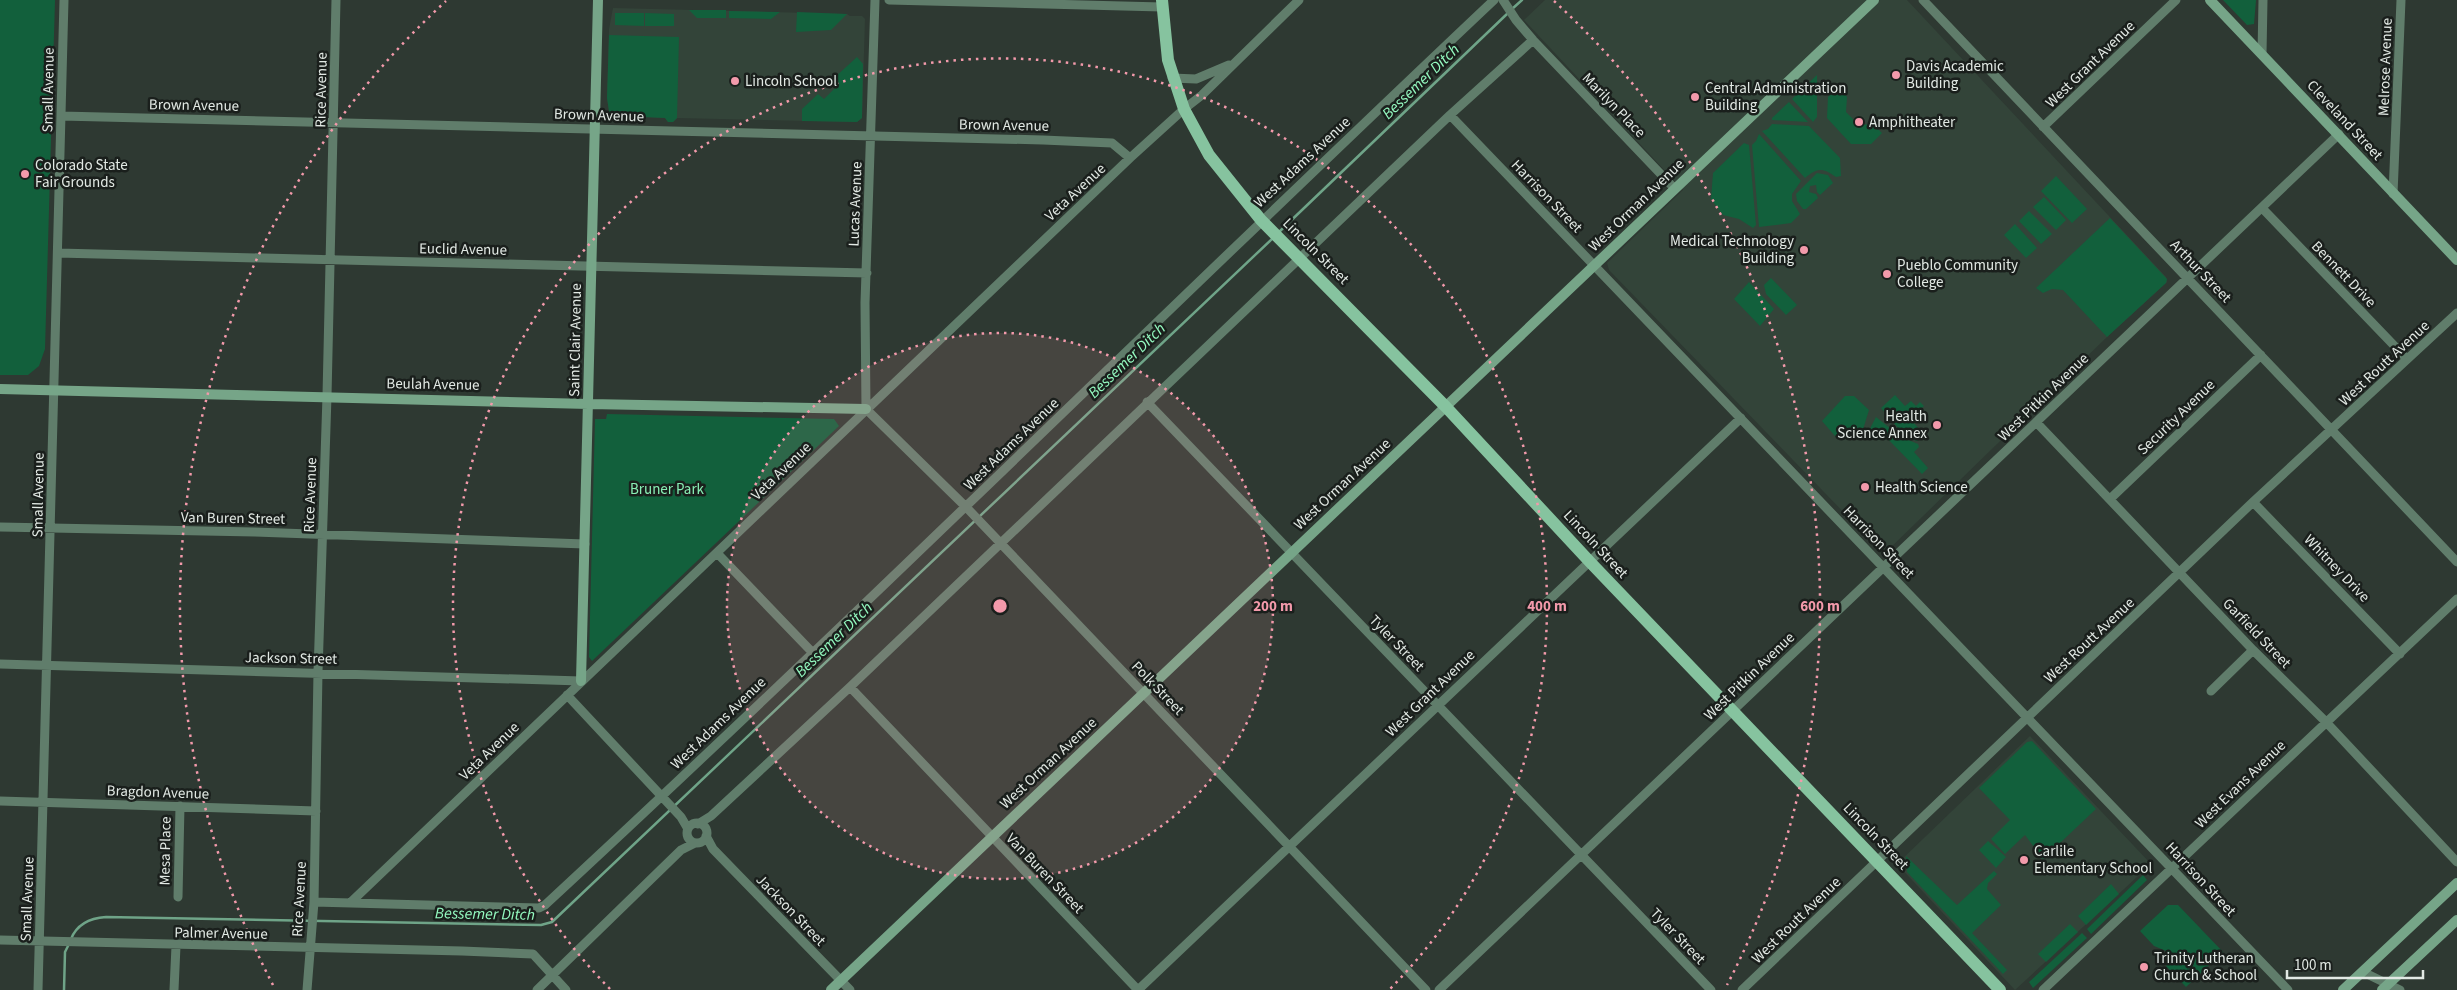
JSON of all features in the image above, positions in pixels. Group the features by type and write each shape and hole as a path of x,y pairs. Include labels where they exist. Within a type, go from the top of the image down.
{"main road":[{"name":"Lincoln Street","path":"1162,4 1168,60 1172,78 1184,109 1209,155 1266,224 1446,407 1590,562 2000,990"}],"street":[{"name":"Small Avenue","path":"38,990 64,0"},
{"name":"Rice Avenue","path":"307,990 314,902 318,672 327,396 336,0"},
{"name":"Saint Clair Avenue","path":"581,681 598,0"},
{"name":"Lucas Avenue","path":"866,409 867,273 875,0"},
{"path":"889,0 1162,4"},
{"name":"Veta Avenue","path":"350,903 1130,158 1184,109 1202,96 1234,62 1299,0"},
{"name":"West Adams Avenue","path":"350,903 540,908 545,905 665,800 812,652 1266,224 1494,0"},
{"name":"West Orman Avenue","path":"831,990 1874,0"},
{"name":"Arthur Street","path":"1923,0 2457,562"},
{"name":"West Grant Avenue","path":"2043,126 2176,0"},
{"name":"Cleveland Street","path":"2210,0 2340,134 2393,194 2457,260"},
{"path":"2262,54 2263,0"},
{"name":"Melrose Avenue","path":"2393,194 2401,0"},
{"name":"Marilyn Place","path":"1504,2 1533,40 1675,189"},
{"path":"537,990 681,850 711,816 850,688 1001,544 1296,254 1533,40"},
{"name":"Veta Avenue","path":"1172,78 1196,78 1234,62"},
{"name":"Harrison Street","path":"1450,115 2288,990"},
{"name":"Brown Avenue","path":"61,116 334,121 1112,143 1130,158"},
{"name":"West Pitkin Avenue","path":"1439,990 2340,134"},
{"name":"Bennett Drive","path":"2262,208 2407,359"},
{"name":"Euclid Avenue","path":"58,253 867,273"},
{"name":"West Routt Avenue","path":"1742,990 2253,502 2333,430 2457,313"},
{"name":"Security Avenue","path":"2110,499 2261,355"},
{"name":"Beulah Avenue","path":"0,389 866,409"},
{"name":"Tyler Street","path":"1147,402 1711,990"},
{"name":"Polk Street","path":"866,409 966,507 1426,990"},
{"name":"West Grant Avenue","path":"1138,990 1741,418"},
{"name":"Garfield Street","path":"2036,422 2181,572 2253,650 2326,722 2457,862"},
{"name":"Whitney Drive","path":"2253,502 2400,654"},
{"name":"Van Buren Street","path":"0,527 323,534 585,544"},
{"path":"717,553 812,652"},
{"name":"West Evans Avenue","path":"2043,990 2457,599"},
{"path":"2210,691 2253,650"},
{"name":"Jackson Street","path":"0,664 581,681"},
{"name":"Van Buren Street","path":"850,688 1138,990"},
{"name":"Jackson Street","path":"567,695 682,818 850,990"},
{"name":"Bragdon Avenue","path":"0,801 316,811"},
{"name":"Mesa Place","path":"178,897 180,806"},
{"path":"2343,990 2457,883"},
{"path":"314,902 350,903"},
{"path":"2385,988 2457,920"},
{"name":"Palmer Avenue","path":"0,940 533,954 566,990"},
{"path":"174,990 176,946"},
{"path":"2363,972 2385,988 2400,990"}],"shaded area":[{"name":"Pueblo Community College","path":"1545,0 1907,0 2166,277 2167,282 2107,337 1884,554 1609,270 1607,263 1683,190 1524,20"},
{"name":"Lincoln School","path":"613,8 847,14 850,16 862,16 865,19 862,118 857,122 677,118 673,122 668,122 665,118 620,116 613,121 610,118 607,98 609,29"},
{"name":"Carlile Elementary School","path":"2030,736 2151,864 2015,990 1897,864"}],"green space":[{"name":"Colorado State Fair Grounds","path":"0,0 55,0 45,349 39,366 28,375 0,375"},
{"path":"2223,0 2256,0 2254,24 2247,25"},
{"path":"689,10 726,10 726,18 697,18"},
{"path":"729,11 780,12 771,19 729,18"},
{"path":"797,12 847,14 831,30 796,32"},
{"path":"615,13 644,13 644,26 615,25"},
{"path":"645,13 674,14 674,26 645,26"},
{"path":"609,35 679,37 677,118 673,122 668,122 665,118 620,116 615,121 610,118 607,98"},
{"path":"857,57 863,64 862,118 857,122 802,121 802,109 818,94 824,99 839,84 834,78"},
{"path":"1817,75 1817,117 1813,122 1792,99"},
{"path":"1838,87 1847,97 1846,112 1859,125 1873,124 1882,133 1871,144 1851,144 1827,118 1828,97"},
{"path":"1789,102 1808,122 1772,120"},
{"path":"1772,124 1809,126 1840,158 1841,176 1836,177 1824,170 1817,170 1805,178 1762,131 1768,129"},
{"path":"1759,134 1801,181 1792,194 1792,201 1800,214 1791,223 1759,227 1752,145"},
{"path":"1744,143 1749,145 1756,225 1753,228 1739,219 1723,215 1711,199 1713,173"},
{"path":"1817,173 1828,175 1833,183 1820,195 1817,192 1816,185 1810,186 1809,192 1816,194 1818,198 1806,209 1803,209 1797,201 1796,194"},
{"path":"2056,176 2087,209 2072,223 2041,191"},
{"path":"2044,197 2066,220 2056,230 2033,207"},
{"path":"2029,211 2052,234 2041,244 2019,221"},
{"path":"2110,218 2167,279 2166,283 2107,337 2063,290 2052,289 2043,293 2036,288"},
{"path":"2015,224 2037,248 2026,258 2004,235"},
{"path":"1771,278 1797,305 1786,315 1766,294 1764,285"},
{"path":"1749,282 1774,309 1760,326 1734,299"},
{"path":"1895,395 1905,406 1911,401 1916,406 1920,402 1924,406 1910,419 1924,434 1917,441 1904,435 1881,408"},
{"path":"1845,396 1854,396 1869,410 1861,436 1835,436 1822,421"},
{"name":"Bruner Park","path":"607,414 834,419 839,426 592,661 589,657 595,419 606,419"},
{"path":"1876,417 1901,437 1918,444 1919,447 1914,452 1928,468 1922,474 1878,429 1864,440"},
{"path":"2032,741 2096,809 2043,859 2025,835 2005,854 1991,839 2010,820 1979,788 2027,742"},
{"path":"1988,841 2006,857 1996,868 1979,850"},
{"path":"1906,856 1957,905 1994,871 1997,874 1988,883 1987,889 2001,905 1972,933 2007,970 2003,974 1907,872"},
{"path":"2143,875 2147,880 2091,934 2087,929"},
{"path":"2111,884 2119,894 2086,925 2078,916"},
{"path":"2168,905 2178,905 2223,952 2186,987 2166,966 2176,955 2154,946 2140,931"},
{"path":"2070,924 2078,932 2046,962 2038,954"},
{"path":"2082,933 2087,938 2033,988 2029,982"}],"waterway":[{"name":"Bessemer Ditch","path":"1512,9 1522,0"},
{"name":"Bessemer Ditch","path":"1279,232 1508,13"},
{"name":"Bessemer Ditch","path":"71,939 77,929 85,923 106,917 541,925 552,922 1273,238"},
{"name":"Bessemer Ditch","path":"64,990 65,952 69,944"}],"place":[{"name":"Davis Academic Building","path":"1896,75"},
{"name":"Lincoln School","path":"735,81"},
{"name":"Central Administration Building","path":"1695,97"},
{"name":"Amphitheater","path":"1859,122"},
{"name":"Colorado State Fair Grounds","path":"25,174"},
{"name":"Medical Technology Building","path":"1804,250"},
{"name":"Pueblo Community College","path":"1887,274"},
{"name":"Health Science Annex","path":"1937,425"},
{"name":"Health Science","path":"1865,487"},
{"name":"Carlile Elementary School","path":"2024,860"},
{"name":"Trinity Lutheran Church & School","path":"2144,967"}]}
